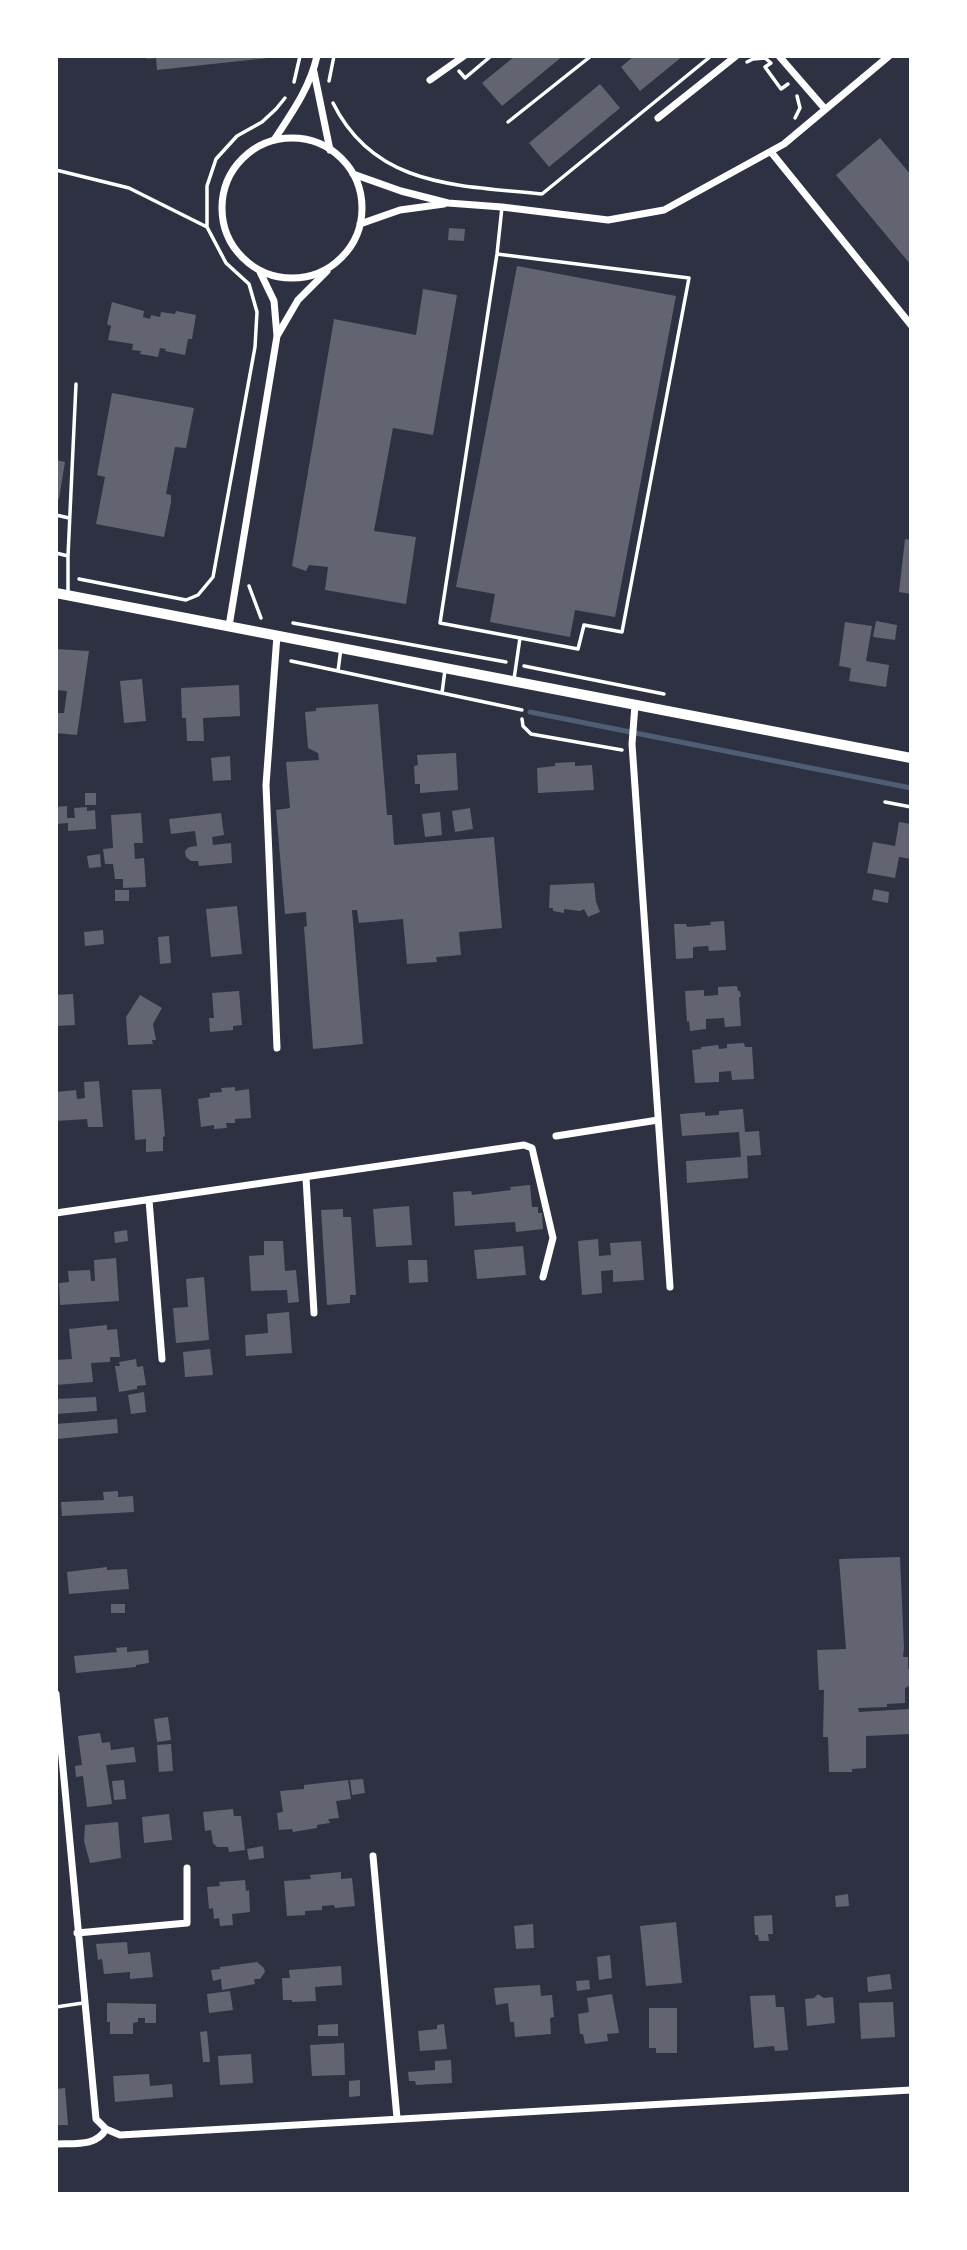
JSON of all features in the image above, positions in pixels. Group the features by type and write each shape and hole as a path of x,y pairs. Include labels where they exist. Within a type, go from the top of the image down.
{"main road":[{"path":"56,593 514,681 635,710 911,758"}],"street":[{"path":"273,141 300,101 314,70 317,56"},
{"path":"430,80 464,56"},
{"path":"658,118 737,56"},
{"path":"779,56 825,110"},
{"path":"353,174 401,191 448,203 502,206 608,220 664,210 784,144 889,56"},
{"path":"314,70 330,150"},
{"path":"276,336 298,300 351,247 360,224 361,199 353,174 341,158 319,144 299,138 273,141 253,149 239,161 227,181 222,199 222,222 230,242 241,257 260,271 276,277 314,275 331,266"},
{"path":"771,152 911,325"},
{"path":"360,224 400,210 448,203"},
{"path":"229,626 276,336 274,302 260,271"},
{"path":"277,635 266,785 277,1048"},
{"path":"635,710 632,747 670,1287"},
{"path":"556,1136 658,1120"},
{"path":"56,1213 524,1145 532,1148 552,1238 542,1277"},
{"path":"306,1178 314,1313"},
{"path":"149,1200 162,1359"},
{"path":"56,1694 58,1744 96,2119 106,2129 120,2135 911,2090"},
{"path":"373,1856 397,2118"},
{"path":"77,1933 187,1923 187,1868"},
{"path":"56,2144 92,2142 101,2137 106,2129"}],"lane":[{"path":"508,122 591,56"},
{"path":"497,254 689,278 622,632 584,625 578,649 440,623 497,254 502,206"},
{"path":"68,595 76,383"},
{"path":"56,515 69,518"},
{"path":"56,554 68,556"},
{"path":"514,681 520,638"},
{"path":"338,671 341,648"},
{"path":"291,661 522,710"},
{"path":"442,693 445,668"},
{"path":"885,802 911,807"},
{"path":"56,2007 85,2003"}],"path":[{"path":"69,578 186,600 198,594 213,577 255,347 257,312 249,284 226,263 207,227 207,186 216,159 237,136 262,122 276,109 292,88 300,56"},
{"path":"331,90 329,80 334,56"},
{"path":"333,101 343,122 361,143 387,163 408,174 464,185 541,194 711,56"},
{"path":"737,56 745,64 753,59 765,58 771,63 765,67 781,89 788,84"},
{"path":"784,144 782,128 794,120 800,108 796,94"},
{"path":"56,170 129,188 207,227"},
{"path":"248,585 261,618"},
{"path":"286,622 667,695"},
{"path":"522,710 523,726 531,734 618,750 632,747"}],"building":[{"path":"146,56 268,58 157,70 156,58 147,59"},
{"path":"515,56 563,56 502,106 482,83"},
{"path":"634,56 683,56 640,91 621,67"},
{"path":"600,84 620,108 549,167 529,143"},
{"path":"880,138 911,175 911,265 836,175"},
{"path":"449,228 465,229 464,241 448,240"},
{"path":"517,266 676,296 615,617 575,610 570,637 490,622 495,594 456,587"},
{"path":"423,289 457,295 433,435 393,428 374,531 416,537 406,604 325,590 328,567 309,565 306,571 292,566 334,319 416,335"},
{"path":"112,302 144,311 143,317 150,319 151,315 160,317 161,312 175,314 176,311 196,315 192,339 188,339 185,355 160,348 158,357 140,354 141,351 132,350 133,344 108,340 111,326 107,324"},
{"path":"112,393 194,408 186,448 175,447 166,494 171,495 171,502 164,537 96,524 105,477 97,475"},
{"path":"56,460 65,462 59,499 56,498"},
{"path":"905,539 911,540 911,594 899,592"},
{"path":"876,621 897,625 895,640 873,637"},
{"path":"845,622 872,626 866,661 889,665 886,687 849,681 851,668 839,666"},
{"path":"56,649 89,651 77,735 56,733 56,713 64,713 67,691 56,690"},
{"path":"142,679 146,721 124,723 120,681"},
{"path":"239,685 240,716 203,718 204,741 187,741 186,718 182,718 181,688"},
{"path":"378,704 387,815 392,815 394,845 494,837 502,928 459,932 461,955 436,957 437,962 407,964 403,919 359,923 357,910 352,910 363,1044 313,1049 304,927 307,926 306,912 285,914 276,810 290,808 286,762 319,760 318,753 308,748 305,712 316,711 316,708"},
{"path":"456,753 458,790 420,793 420,784 415,784 414,766 418,765 417,755"},
{"path":"230,756 231,780 213,781 211,758"},
{"path":"575,762 575,766 592,765 594,790 538,793 537,768 555,766 555,763"},
{"path":"85,793 96,793 96,805 85,805"},
{"path":"67,806 67,818 75,818 74,808 87,807 87,811 95,810 96,829 68,831 68,823 56,824 56,807"},
{"path":"470,808 473,829 455,832 452,811"},
{"path":"440,812 442,835 425,837 422,814"},
{"path":"141,813 143,843 134,843 135,859 144,858 146,887 123,888 123,879 115,879 113,864 105,864 103,849 113,848 111,815"},
{"path":"221,813 224,835 212,837 213,845 231,843 232,863 199,866 198,861 191,861 186,857 185,851 189,847 197,846 195,831 171,834 169,819"},
{"path":"899,822 911,824 911,859 899,857 895,878 867,873 873,842 895,846"},
{"path":"100,854 101,867 89,868 87,856"},
{"path":"594,883 600,912 588,917 584,909 564,909 564,913 549,908 550,885"},
{"path":"874,889 889,892 888,903 872,900"},
{"path":"115,890 129,890 129,901 115,901"},
{"path":"237,906 242,954 211,957 206,909"},
{"path":"724,921 726,950 709,951 708,946 693,947 693,958 676,959 674,924 686,924 687,927"},
{"path":"103,930 104,944 85,946 84,932"},
{"path":"169,936 171,963 160,964 158,937"},
{"path":"737,986 741,997 741,1026 725,1027 724,1018 706,1019 706,1029 690,1031 685,991 704,990 704,996 718,995 718,987"},
{"path":"239,991 242,1025 233,1026 233,1030 210,1032 209,1018 214,1018 212,993"},
{"path":"73,994 75,1025 56,1026 56,995"},
{"path":"140,995 162,1008 153,1024 156,1040 152,1040 153,1044 128,1045 126,1017"},
{"path":"744,1043 745,1047 752,1047 754,1079 732,1080 731,1071 719,1072 719,1082 695,1083 692,1050 718,1045 719,1049 727,1048 727,1044"},
{"path":"99,1081 103,1127 88,1127 87,1119 56,1121 56,1092 76,1090 77,1099 85,1098 84,1082"},
{"path":"235,1087 235,1091 249,1089 251,1118 235,1119 235,1123 226,1123 227,1128 214,1129 214,1125 201,1127 198,1099 210,1097 210,1093 222,1092 221,1088"},
{"path":"161,1089 165,1136 163,1151 146,1152 146,1139 135,1140 132,1090"},
{"path":"743,1109 745,1132 759,1131 761,1155 747,1156 748,1178 687,1183 686,1161 741,1157 739,1132 682,1136 680,1114 705,1112 705,1116 719,1115 719,1111"},
{"path":"530,1185 532,1207 538,1207 538,1213 542,1213 543,1229 516,1232 515,1222 455,1226 453,1192 471,1191 472,1195"},
{"path":"409,1206 412,1245 376,1247 373,1209"},
{"path":"343,1209 343,1217 351,1217 356,1295 350,1295 350,1303 327,1305 321,1210"},
{"path":"127,1230 128,1241 115,1243 114,1232"},
{"path":"598,1239 599,1256 611,1255 610,1243 641,1241 644,1280 613,1282 613,1270 601,1271 602,1293 582,1295 578,1241"},
{"path":"264,1241 283,1241 285,1271 296,1270 299,1302 288,1303 287,1290 251,1291 249,1256 264,1255"},
{"path":"523,1246 526,1275 477,1279 474,1250"},
{"path":"116,1258 119,1301 60,1305 59,1283 69,1282 68,1271 90,1270 91,1281 95,1281 94,1260"},
{"path":"408,1260 427,1260 428,1282 409,1283"},
{"path":"204,1277 209,1340 176,1343 173,1308 188,1307 186,1279"},
{"path":"289,1312 292,1353 246,1356 245,1335 268,1333 267,1314"},
{"path":"107,1325 107,1330 117,1329 120,1357 110,1357 110,1362 91,1363 93,1382 56,1385 56,1360 72,1359 69,1329"},
{"path":"210,1349 213,1375 185,1377 183,1352"},
{"path":"136,1359 137,1367 143,1366 146,1385 119,1392 115,1366 120,1366 119,1362"},
{"path":"144,1392 146,1412 131,1414 128,1395"},
{"path":"96,1397 97,1411 56,1414 56,1399"},
{"path":"117,1419 118,1433 57,1439 56,1424"},
{"path":"118,1491 118,1497 133,1496 134,1512 62,1516 61,1502 104,1500 103,1492"},
{"path":"900,1557 903,1657 908,1657 911,1685 905,1688 905,1703 858,1708 859,1712 909,1709 910,1734 866,1736 866,1768 852,1769 852,1772 829,1772 828,1737 823,1737 824,1690 819,1690 817,1650 846,1649 839,1559"},
{"path":"107,1567 107,1570 127,1569 129,1589 69,1594 67,1572"},
{"path":"111,1604 125,1604 125,1613 111,1613"},
{"path":"127,1647 127,1652 148,1650 149,1663 136,1667 76,1673 74,1656 117,1652 116,1648"},
{"path":"168,1717 171,1740 157,1742 154,1719"},
{"path":"100,1733 102,1743 110,1742 111,1750 134,1747 136,1762 106,1765 112,1804 87,1807 83,1776 76,1777 75,1766 82,1765 78,1736"},
{"path":"171,1744 173,1771 159,1772 157,1745"},
{"path":"363,1779 365,1793 352,1795 350,1780"},
{"path":"124,1780 126,1799 114,1800 112,1781"},
{"path":"348,1780 351,1799 336,1801 339,1818 328,1819 330,1823 317,1825 317,1828 293,1832 292,1829 279,1830 277,1813 283,1812 280,1791"},
{"path":"233,1809 234,1816 241,1816 245,1850 229,1852 228,1847 217,1847 213,1843 211,1830 205,1831 203,1812"},
{"path":"169,1814 172,1840 144,1843 142,1817"},
{"path":"118,1822 121,1858 90,1863 84,1841 85,1825"},
{"path":"263,1846 264,1858 249,1860 247,1849"},
{"path":"341,1872 341,1879 352,1878 355,1906 322,1906 322,1910 305,1911 305,1915 287,1916 284,1881 311,1879 310,1875"},
{"path":"245,1880 246,1891 249,1890 250,1912 232,1914 233,1925 220,1926 219,1918 214,1919 213,1908 209,1909 207,1887 220,1886 219,1882"},
{"path":"848,1894 849,1906 836,1907 835,1896"},
{"path":"772,1915 773,1934 768,1934 769,1941 759,1941 758,1935 755,1935 754,1916"},
{"path":"676,1922 682,1983 646,1986 640,1926"},
{"path":"533,1924 534,1948 516,1949 514,1926"},
{"path":"127,1942 128,1954 150,1952 153,1977 130,1979 130,1972 104,1974 102,1959 98,1960 96,1944"},
{"path":"610,1955 612,1978 599,1980 597,1957"},
{"path":"257,1962 265,1972 260,1979 254,1979 255,1984 222,1990 221,1979 213,1981 211,1970"},
{"path":"341,1966 342,1985 315,1987 316,2001 283,2000 282,1978 290,1978 289,1970"},
{"path":"890,1974 892,1989 868,1992 867,1977"},
{"path":"589,1980 590,1989 577,1991 576,1981"},
{"path":"540,1985 541,1996 552,1995 554,2017 550,2018 551,2034 515,2037 508,2003 496,2005 494,1988"},
{"path":"230,1991 233,2010 209,2013 207,1994"},
{"path":"612,1994 619,2033 607,2034 608,2041 585,2044 583,2034 580,2034 578,2014 589,2012 587,1998"},
{"path":"818,1994 824,1998 833,1997 835,2023 807,2026 805,1999 814,1998"},
{"path":"775,1995 776,2007 784,2007 788,2050 775,2051 774,2046 754,2048 750,1996"},
{"path":"893,2002 895,2037 861,2039 859,2003"},
{"path":"107,2003 156,2004 156,2023 145,2023 145,2018 138,2018 138,2022 133,2023 133,2034 110,2034"},
{"path":"649,2008 677,2008 677,2053 656,2053 656,2048 649,2048"},
{"path":"338,2024 338,2036 318,2036 318,2025"},
{"path":"444,2024 447,2049 420,2051 418,2031 437,2029 437,2025"},
{"path":"207,2031 210,2062 203,2062 200,2032"},
{"path":"344,2043 345,2075 312,2076 310,2045"},
{"path":"251,2054 253,2083 220,2085 218,2056"},
{"path":"451,2060 452,2083 416,2085 415,2081 409,2081 408,2072 435,2070 435,2061"},
{"path":"149,2074 150,2086 172,2084 173,2097 115,2102 113,2076"},
{"path":"360,2080 360,2096 349,2097 349,2081"},
{"path":"65,2088 68,2125 56,2125 56,2089"}],"waterway":[{"path":"530,712 911,788"}]}
